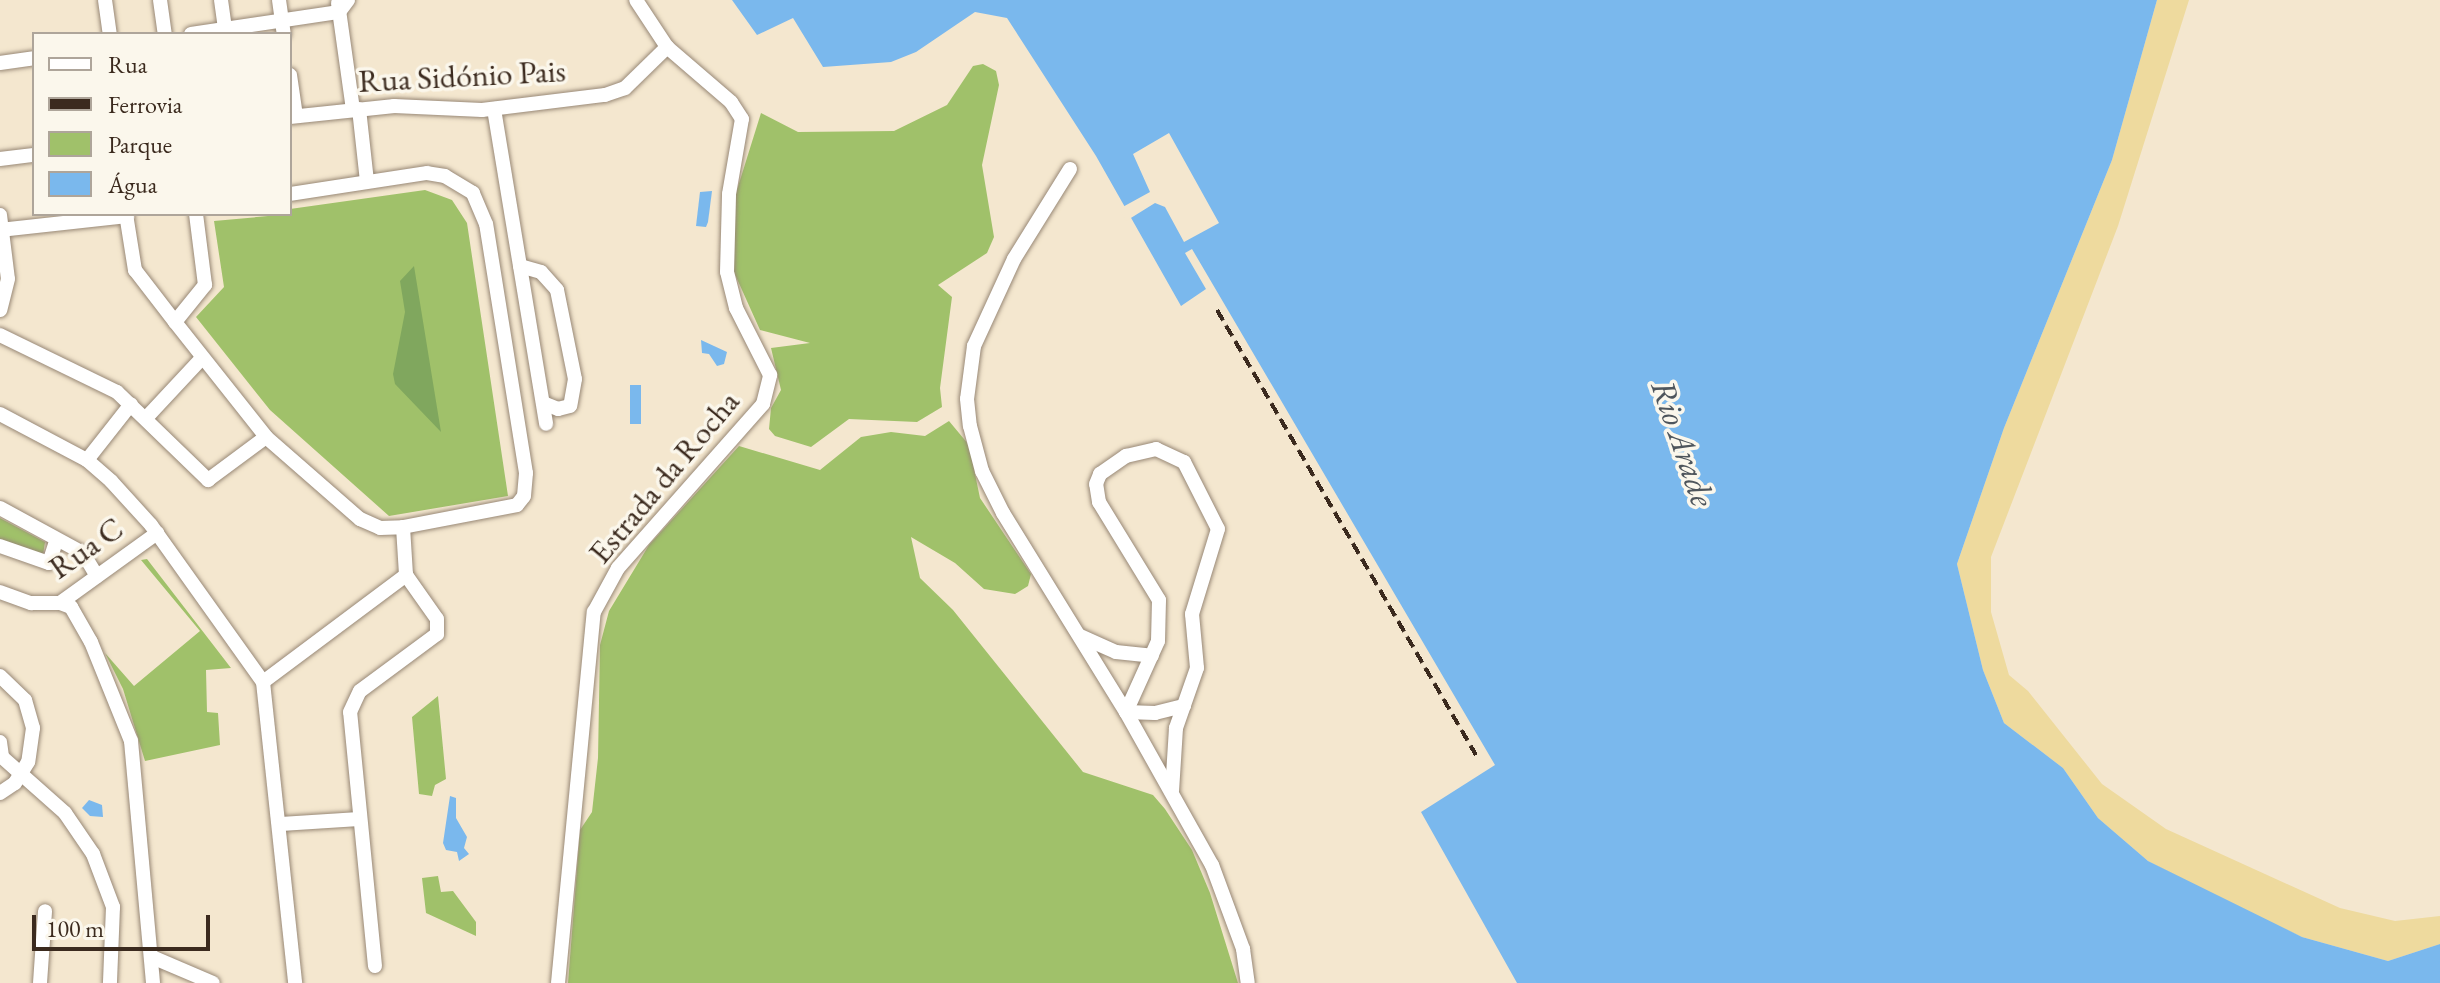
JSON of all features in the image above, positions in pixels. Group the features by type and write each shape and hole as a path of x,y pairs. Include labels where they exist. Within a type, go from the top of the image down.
{"street":[{"path":"105,0 110,32"},
{"path":"160,0 165,32"},
{"path":"221,0 225,31 283,27 341,4 367,182"},
{"path":"279,0 283,27"},
{"path":"636,0 667,47"},
{"name":"Rua Sidónio Pais","path":"293,116 356,110 494,109 616,92 638,78 667,47"},
{"name":"Estrada da Rocha","path":"558,983 594,612 618,568 750,421 769,385 769,365 736,308 727,272 729,194 742,119 731,102 667,47"},
{"path":"0,63 32,58"},
{"path":"494,109 546,424"},
{"path":"0,159 32,155"},
{"path":"1070,169 1041,210 991,305 974,346 967,399 982,471 1126,712 1212,865 1243,949 1248,983"},
{"path":"126,216 135,270 202,358 266,437 369,525 403,527 517,505 524,496 526,473 482,208 473,193 445,176 367,182 292,194"},
{"path":"0,310 8,279 1,225 114,216"},
{"path":"175,322 205,285 196,216"},
{"path":"520,266 541,272 557,290 575,379 570,406 558,409 543,403"},
{"path":"0,335 101,383 147,417 208,480 266,437"},
{"path":"147,417 202,358"},
{"path":"87,460 131,404"},
{"path":"0,414 87,460 157,533 263,682 295,983"},
{"path":"1126,712 1152,656 1161,620 1159,600 1095,492 1107,468 1141,451 1156,449 1184,462 1218,529 1192,614 1197,668 1170,763 1173,800"},
{"path":"0,508 83,553 97,576"},
{"path":"375,966 352,701 437,634 437,619 406,575 403,527"},
{"name":"Rua C","path":"0,592 31,603 60,603 157,533"},
{"path":"0,546 49,563 56,541"},
{"path":"263,682 406,575"},
{"path":"60,603 71,607 91,642 131,741 153,983"},
{"path":"1079,636 1116,652 1152,656"},
{"path":"0,676 16,688 31,714 33,743 11,770 0,793"},
{"path":"1126,712 1155,713 1184,706"},
{"path":"0,742 2,757 11,770 65,813 93,854 113,907 110,983"},
{"path":"280,824 360,819"},
{"path":"40,983 45,911"},
{"path":"152,957 213,983"}],"green space":[{"path":"983,64 996,71 999,85 982,165 994,237 987,253 938,285 952,297 940,388 942,407 917,422 849,419 811,447 775,436 769,429 771,408 781,390 771,348 810,343 760,330 733,270 736,193 761,113 798,132 894,131 947,105 973,66"},
{"path":"425,190 452,200 467,223 508,496 389,516 270,410 196,317 224,287 214,221 292,216 292,209"},
{"path":"414,266 441,432 395,384 393,374 405,312 400,281"},
{"path":"949,421 969,445 980,498 1031,574 1028,586 1015,594 984,589 955,563 911,537 920,578 953,610 1083,772 1153,795 1165,809 1192,850 1210,893 1238,983 568,983 580,830 592,812 598,758 600,645 609,611 649,545 739,446 820,470 861,437 891,432 925,436"},
{"path":"0,518 45,542 43,555 0,543"},
{"path":"147,559 231,668 206,670 207,712 218,713 220,745 145,761 123,689 105,653 134,686 200,631 141,560"},
{"path":"438,696 446,779 435,785 432,796 419,794 412,717"},
{"path":"438,876 441,892 453,891 476,922 476,936 426,913 422,878"}],"sand":[{"path":"2157,0 2189,0 2118,226 1991,557 1991,612 2009,675 2028,691 2102,784 2166,829 2340,908 2395,921 2440,916 2440,944 2388,961 2302,937 2209,893 2148,861 2098,818 2063,768 2004,723 1983,670 1957,564 2004,428 2112,160"}],"water":[{"name":"Rio Arade","path":"732,0 2157,0 2112,160 2004,428 1957,564 1983,670 2004,723 2063,768 2098,818 2148,861 2302,937 2388,961 2440,944 2440,983 1517,983 1421,812 1495,765 1192,249 1185,253 1206,289 1181,306 1096,156 1007,18 975,12 916,52 891,62 823,67 793,18 757,35"},
{"path":"712,191 706,227 696,226 700,192"},
{"path":"701,340 727,352 724,364 717,366 709,354 702,353"},
{"path":"630,385 641,385 641,424 630,424"},
{"path":"450,796 456,798 456,818 467,837 464,848 469,854 459,861 457,852 446,850 443,843"},
{"path":"89,800 102,805 103,817 90,816 82,808"}],"pier":[{"path":"1169,133 1219,223 1184,242 1165,207 1155,203 1126,221 1119,209 1150,192 1133,154"}],"railway":[{"path":"1217,310 1476,755"}]}
